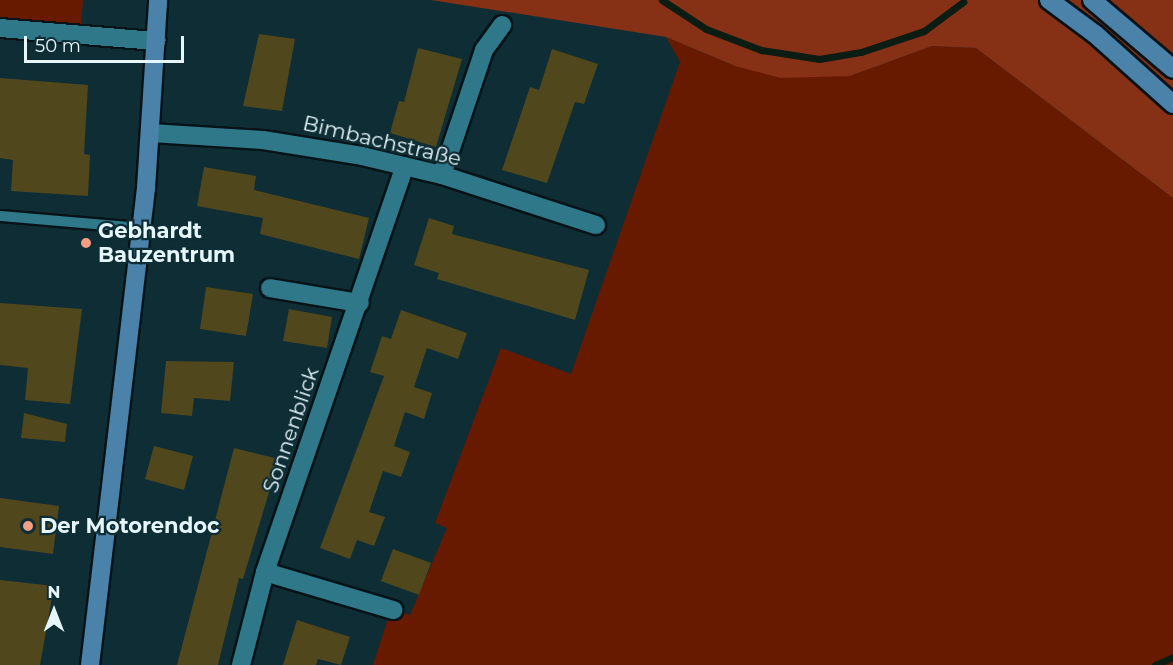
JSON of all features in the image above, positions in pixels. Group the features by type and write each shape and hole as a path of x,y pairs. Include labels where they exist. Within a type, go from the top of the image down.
{"street":[{"path":"90,665 151,134 158,0"},
{"path":"1049,0 1095,34 1173,104"},
{"path":"1092,0 1173,69"},
{"path":"442,175 484,50 502,25"},
{"path":"0,28 156,42"},
{"name":"Bimbachstraße","path":"151,134 263,140 405,166 442,175 596,225"},
{"name":"Sonnenblick","path":"242,665 265,572 360,303 405,166"},
{"path":"270,288 360,303"},
{"path":"265,572 393,610"}],"lane":[{"path":"0,216 141,228"}],"shaded area":[{"path":"0,0 83,0 81,26 0,19"},
{"path":"431,0 1173,0 1173,198 976,48 932,46 850,76 781,78 735,66 666,37"},
{"path":"666,37 735,66 850,76 932,46 976,48 1173,198 1173,665 373,665 391,609 410,615 447,528 435,523 501,348 571,374 680,62"}],"building":[{"path":"259,34 295,39 282,111 243,106"},
{"path":"418,48 462,59 436,147 390,133 399,101 404,102"},
{"path":"552,49 598,64 584,104 575,102 547,183 502,170 530,87 539,90"},
{"path":"0,78 88,85 84,154 90,155 88,196 11,191 13,160 0,158"},
{"path":"204,167 256,176 254,190 369,218 359,259 260,234 263,218 197,206"},
{"path":"429,218 454,226 452,234 589,270 575,320 437,279 439,273 414,265"},
{"path":"206,287 253,294 246,336 200,329"},
{"path":"0,303 82,309 70,404 25,400 28,368 0,365"},
{"path":"289,309 332,317 327,348 283,341"},
{"path":"401,310 467,333 458,359 427,348 414,387 432,393 424,419 405,412 394,446 410,452 401,477 383,471 369,512 385,517 374,546 357,540 350,559 320,548 384,376 370,372 382,336 391,339"},
{"path":"166,361 234,362 230,401 194,398 192,416 161,413"},
{"path":"24,413 67,424 65,442 21,438"},
{"path":"154,446 193,456 184,490 145,479"},
{"path":"234,448 279,459 243,579 239,578 218,665 177,665"},
{"name":"Der Motorendoc","path":"0,498 59,506 53,554 0,547"},
{"path":"393,549 431,563 419,595 381,581"},
{"path":"0,580 54,586 40,665 0,665"},
{"path":"297,620 350,637 341,665 318,659 316,665 283,665"}],"waterway":[{"path":"662,0 706,29 761,50 819,59 861,52 924,31 963,2"},
{"path":"1155,665 1173,657"}],"place":[{"name":"Gebhardt Bauzentrum","path":"86,243"},
{"name":"Der Motorendoc","path":"28,526"}]}
